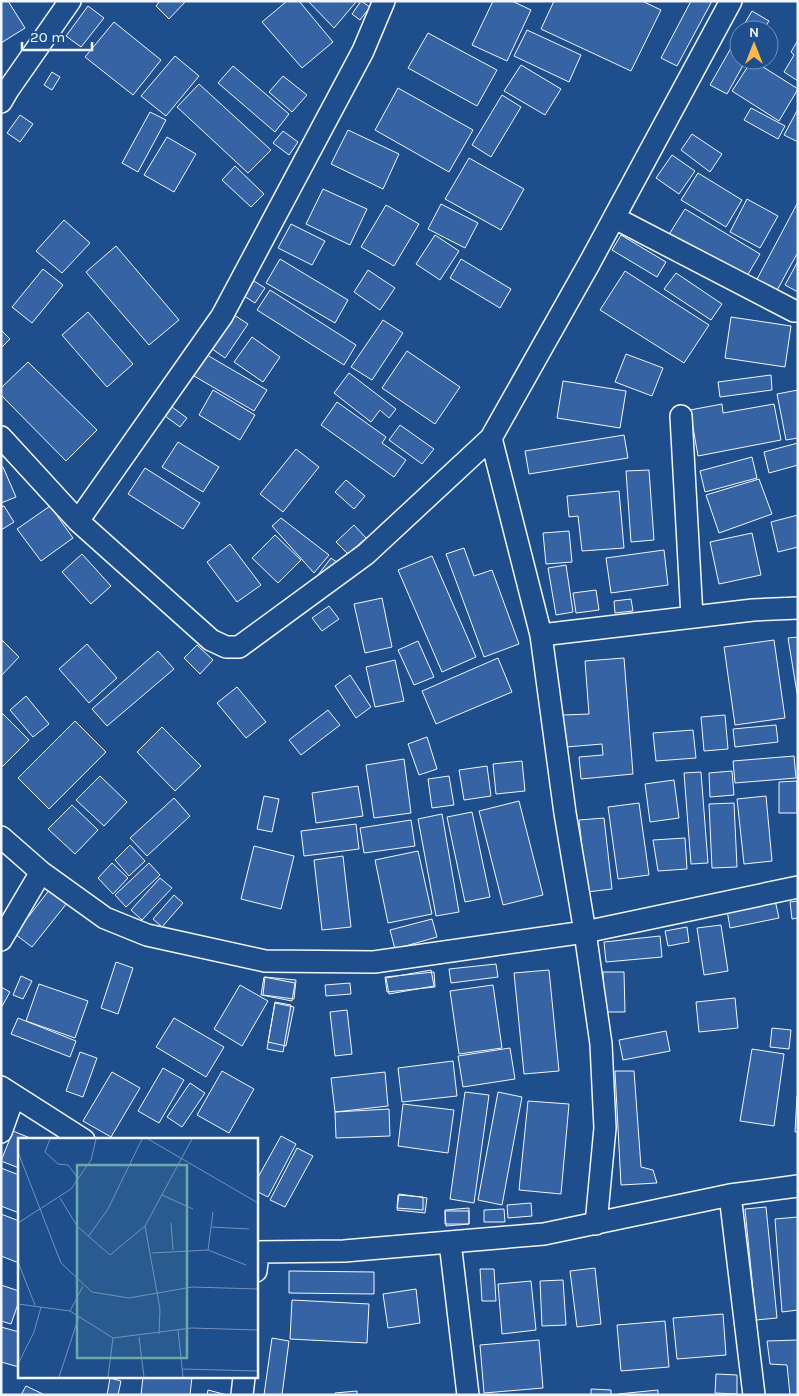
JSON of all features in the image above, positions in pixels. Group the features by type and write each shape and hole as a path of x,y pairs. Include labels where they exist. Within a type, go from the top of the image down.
{"street":[{"path":"3,91 70,1"},
{"path":"78,521 222,316 363,51 384,1"},
{"path":"1,437 78,521 211,640 226,646 239,646 366,554 491,438 614,218 730,1"},
{"path":"614,218 794,311 798,311"},
{"path":"681,416 692,617"},
{"path":"491,438 541,635 565,813 601,1044 605,1128 596,1224"},
{"path":"541,635 753,610 798,608"},
{"path":"1,837 41,872 105,918 147,935 265,961 374,962 585,932 798,887"},
{"path":"1,940 41,872"},
{"path":"1,1132 7,1091 81,1138"},
{"path":"258,1259 544,1234 730,1195 798,1186"},
{"path":"730,1195 754,1395"},
{"path":"450,1242 468,1395"},
{"path":"242,1395 244,1378"}],"building":[{"path":"1,1 8,1 25,28 1,43"},
{"path":"160,1 186,1 169,19 156,6"},
{"path":"287,1 299,1 333,42 302,68 262,22"},
{"path":"308,1 356,1 356,2 334,28"},
{"path":"361,1 370,7 360,20 352,14"},
{"path":"493,1 512,1 531,10 507,61 472,45"},
{"path":"554,1 642,1 661,10 631,71 541,29"},
{"path":"691,1 712,1 677,66 661,58"},
{"path":"88,6 104,18 81,47 66,36"},
{"path":"752,11 767,20 747,20"},
{"path":"114,22 161,60 133,95 85,57"},
{"path":"527,30 581,55 569,82 514,56"},
{"path":"428,33 497,70 477,106 408,68"},
{"path":"798,40 798,81 784,72 794,55 791,52"},
{"path":"729,52 729,70 740,70 727,94 710,85"},
{"path":"175,56 199,76 166,116 141,96"},
{"path":"521,65 561,89 545,115 504,91"},
{"path":"233,66 289,114 275,132 218,83"},
{"path":"746,70 768,70 798,89 779,121 732,91"},
{"path":"52,72 60,77 52,90 44,85"},
{"path":"283,76 307,95 292,112 269,92"},
{"path":"199,84 271,150 248,173 177,107"},
{"path":"398,88 473,130 449,172 375,130"},
{"path":"502,95 521,107 491,157 472,145"},
{"path":"751,108 785,126 778,139 744,120"},
{"path":"798,109 798,142 784,135"},
{"path":"150,112 166,120 138,172 122,163"},
{"path":"20,115 33,124 20,142 7,133"},
{"path":"348,130 399,154 383,189 331,164"},
{"path":"283,131 298,142 289,155 273,143"},
{"path":"692,134 722,154 710,172 681,150"},
{"path":"167,137 196,154 174,192 144,175"},
{"path":"672,155 695,171 679,194 656,178"},
{"path":"469,158 524,189 501,230 445,199"},
{"path":"235,166 264,194 251,207 222,180"},
{"path":"698,173 742,200 726,227 681,200"},
{"path":"323,189 367,209 350,245 306,224"},
{"path":"747,199 778,216 760,248 730,232"},
{"path":"798,202 798,252 775,294 755,283"},
{"path":"441,204 478,223 465,248 428,229"},
{"path":"386,205 419,224 394,266 361,247"},
{"path":"685,209 760,254 744,281 668,236"},
{"path":"64,220 90,243 62,273 36,251"},
{"path":"291,224 325,241 312,265 278,248"},
{"path":"435,235 459,251 440,280 416,264"},
{"path":"621,235 666,262 657,277 612,250"},
{"path":"116,246 179,320 149,345 86,272"},
{"path":"280,259 348,300 335,323 266,283"},
{"path":"461,259 511,289 500,308 450,278"},
{"path":"798,261 798,292 785,285"},
{"path":"43,269 63,285 32,323 12,307"},
{"path":"368,270 395,288 380,310 354,292"},
{"path":"625,271 709,325 684,363 600,310"},
{"path":"676,273 722,304 711,320 664,289"},
{"path":"254,281 265,288 255,303 244,296"},
{"path":"270,290 356,345 344,365 257,310"},
{"path":"88,312 133,364 107,387 62,335"},
{"path":"231,313 248,324 225,358 208,346"},
{"path":"731,317 791,326 785,367 725,358"},
{"path":"383,320 403,333 372,380 351,367"},
{"path":"1,330 10,339 1,348"},
{"path":"252,337 280,357 263,382 234,362"},
{"path":"407,351 460,387 435,424 382,388"},
{"path":"626,354 663,368 652,396 615,382"},
{"path":"207,355 267,390 254,411 194,376"},
{"path":"28,362 97,430 66,461 1,395 1,388"},
{"path":"349,373 396,409 389,418 380,410 371,422 334,393"},
{"path":"771,375 772,390 720,397 718,382"},
{"path":"563,381 626,391 620,428 557,418"},
{"path":"213,390 255,415 240,440 199,415"},
{"path":"798,390 798,438 786,440 777,394"},
{"path":"337,402 386,437 382,443 406,460 394,477 321,425"},
{"path":"722,404 723,413 774,404 781,440 698,456 690,410"},
{"path":"172,407 187,418 180,427 165,416"},
{"path":"400,425 434,449 422,464 389,440"},
{"path":"624,435 628,458 529,474 525,451"},
{"path":"178,442 219,467 203,492 162,467"},
{"path":"798,443 798,465 769,473 764,452"},
{"path":"296,449 319,467 283,512 260,494"},
{"path":"752,457 757,478 705,492 700,471"},
{"path":"1,467 3,467 16,497 1,503"},
{"path":"145,468 200,503 183,529 128,494"},
{"path":"649,470 654,540 631,542 626,471"},
{"path":"759,479 772,514 719,533 706,495"},
{"path":"346,480 365,496 354,509 335,492"},
{"path":"619,491 624,548 582,551 578,516 569,517 567,496"},
{"path":"4,506 14,522 1,530 1,507"},
{"path":"50,506 73,538 41,561 17,529"},
{"path":"798,515 798,547 778,552 771,522"},
{"path":"281,518 329,555 314,573 272,526"},
{"path":"354,525 366,538 348,554 336,542"},
{"path":"569,531 572,562 546,564 543,533"},
{"path":"752,533 761,575 719,584 710,542"},
{"path":"275,535 301,560 278,583 252,558"},
{"path":"230,544 261,585 237,602 207,562"},
{"path":"464,548 474,576 492,570 519,644 484,657 446,554"},
{"path":"664,550 668,585 611,593 606,558"},
{"path":"82,554 111,586 91,604 62,572"},
{"path":"432,556 476,657 442,672 398,570"},
{"path":"331,558 338,563 325,580 318,575"},
{"path":"566,565 573,612 556,615 548,568"},
{"path":"596,590 599,610 576,613 573,593"},
{"path":"382,598 392,647 365,653 354,604"},
{"path":"631,599 633,611 615,613 614,601"},
{"path":"329,606 339,619 322,631 312,618"},
{"path":"798,637 798,699 788,638"},
{"path":"1,639 19,657 1,676"},
{"path":"774,640 785,718 735,725 724,647"},
{"path":"418,641 434,677 414,685 398,650"},
{"path":"87,644 117,678 89,703 59,669"},
{"path":"197,645 213,660 200,674 184,658"},
{"path":"158,651 174,669 107,726 92,709"},
{"path":"498,658 512,692 436,724 422,691"},
{"path":"624,658 633,774 581,779 579,757 603,755 602,744 566,747 563,715 589,714 585,661"},
{"path":"395,660 404,701 375,707 366,667"},
{"path":"350,675 371,707 356,718 335,686"},
{"path":"237,687 266,722 246,738 217,703"},
{"path":"26,696 49,724 33,737 10,710"},
{"path":"328,710 340,725 301,755 289,740"},
{"path":"1,714 29,740 1,768"},
{"path":"725,715 728,749 704,751 701,717"},
{"path":"75,721 106,752 49,809 18,778"},
{"path":"776,725 778,742 735,747 733,729"},
{"path":"162,727 201,766 175,791 137,752"},
{"path":"693,730 696,758 656,761 653,733"},
{"path":"427,737 437,769 419,775 408,744"},
{"path":"794,756 796,778 735,783 733,761"},
{"path":"404,759 411,813 374,818 366,765"},
{"path":"522,761 525,791 496,794 493,764"},
{"path":"487,766 491,796 464,800 459,770"},
{"path":"732,771 734,795 710,797 709,773"},
{"path":"701,772 708,863 691,864 684,773"},
{"path":"100,776 127,802 104,826 76,800"},
{"path":"449,776 454,805 432,808 428,779"},
{"path":"674,780 679,818 650,822 645,784"},
{"path":"797,781 797,813 779,813 779,782"},
{"path":"358,786 363,816 316,823 312,793"},
{"path":"264,796 279,799 272,832 257,829"},
{"path":"766,796 772,861 744,864 737,799"},
{"path":"174,798 190,816 147,856 130,838"},
{"path":"519,801 543,895 503,905 479,811"},
{"path":"639,803 649,875 618,879 608,807"},
{"path":"734,803 737,867 712,868 709,804"},
{"path":"72,805 98,830 75,854 48,829"},
{"path":"472,812 490,897 465,902 447,817"},
{"path":"442,814 459,912 436,916 418,819"},
{"path":"604,818 612,889 587,892 579,820"},
{"path":"411,820 415,846 364,853 360,828"},
{"path":"356,824 359,849 304,856 301,831"},
{"path":"685,838 687,869 658,871 653,840"},
{"path":"130,845 145,861 129,876 115,860"},
{"path":"254,846 294,856 281,909 241,899"},
{"path":"418,851 432,914 388,923 375,860"},
{"path":"343,856 351,927 322,930 314,860"},
{"path":"112,863 128,878 113,894 98,878"},
{"path":"149,863 160,875 126,907 115,895"},
{"path":"160,878 172,888 142,920 131,910"},
{"path":"50,889 67,903 32,947 15,934"},
{"path":"174,895 183,903 162,927 153,919"},
{"path":"775,900 779,918 730,928 727,910"},
{"path":"798,901 798,918 792,919 790,902"},
{"path":"432,919 437,937 395,949 390,930"},
{"path":"721,925 728,971 704,975 697,928"},
{"path":"687,927 689,942 668,946 665,931"},
{"path":"660,936 662,957 606,962 604,942"},
{"path":"116,962 133,968 118,1014 101,1008"},
{"path":"496,964 498,977 451,983 449,969"},
{"path":"431,970 434,986 389,994 386,978"},
{"path":"549,970 559,1071 524,1074 514,973"},
{"path":"434,972 435,987 387,992 385,977"},
{"path":"603,972 624,972 625,1012 604,1012"},
{"path":"21,976 32,981 23,999 13,995"},
{"path":"264,977 295,983 292,1001 261,995"},
{"path":"265,977 296,980 294,999 263,995"},
{"path":"350,983 351,994 326,996 325,985"},
{"path":"39,984 88,1001 75,1038 26,1021"},
{"path":"240,985 268,1001 242,1046 214,1029"},
{"path":"493,985 502,1048 459,1054 450,991"},
{"path":"1,987 10,992 1,1008"},
{"path":"735,998 738,1028 699,1032 696,1002"},
{"path":"275,1002 291,1005 283,1052 267,1049"},
{"path":"275,1003 294,1007 286,1046 268,1042"},
{"path":"347,1010 352,1054 335,1056 330,1012"},
{"path":"18,1018 76,1041 70,1057 11,1034"},
{"path":"174,1018 224,1047 206,1077 156,1047"},
{"path":"772,1028 791,1030 789,1049 770,1047"},
{"path":"666,1031 670,1051 623,1060 619,1040"},
{"path":"510,1048 515,1079 463,1087 458,1056"},
{"path":"752,1049 784,1054 774,1126 740,1121"},
{"path":"80,1052 97,1058 83,1097 66,1091"},
{"path":"453,1061 457,1096 402,1102 398,1068"},
{"path":"163,1068 184,1080 159,1123 138,1111"},
{"path":"222,1071 254,1089 229,1133 197,1115"},
{"path":"615,1071 634,1071 641,1167 653,1170 657,1183 621,1185"},
{"path":"112,1072 140,1088 111,1137 83,1121"},
{"path":"385,1072 388,1106 335,1112 331,1078"},
{"path":"190,1083 205,1093 182,1127 167,1117"},
{"path":"465,1092 489,1095 474,1203 450,1199"},
{"path":"498,1092 522,1097 502,1205 478,1200"},
{"path":"797,1096 798,1132 795,1132"},
{"path":"528,1101 569,1104 561,1194 519,1190"},
{"path":"403,1104 454,1110 448,1153 398,1146"},
{"path":"389,1109 390,1136 336,1138 335,1112"},
{"path":"13,1131 30,1138 18,1138 18,1168 1,1161"},
{"path":"281,1136 296,1144 268,1197 258,1192 258,1177"},
{"path":"297,1148 313,1156 285,1207 270,1200"},
{"path":"1,1168 18,1175 18,1213 1,1206"},
{"path":"399,1194 427,1198 425,1213 397,1210"},
{"path":"398,1195 423,1197 423,1210 397,1208"},
{"path":"531,1203 532,1216 508,1218 507,1205"},
{"path":"766,1207 777,1318 756,1320 745,1209"},
{"path":"469,1208 469,1224 446,1226 445,1210"},
{"path":"504,1209 505,1222 484,1222 484,1210"},
{"path":"445,1211 469,1211 469,1224 445,1224"},
{"path":"1,1214 18,1221 18,1263 1,1256"},
{"path":"798,1217 798,1310 782,1312 775,1219"},
{"path":"595,1268 601,1324 577,1327 570,1271"},
{"path":"480,1269 494,1269 496,1301 482,1301"},
{"path":"289,1271 374,1272 374,1294 289,1293"},
{"path":"563,1280 566,1325 542,1326 540,1281"},
{"path":"531,1281 536,1330 502,1334 498,1284"},
{"path":"1,1285 18,1291 18,1304 11,1324 1,1321"},
{"path":"416,1289 420,1323 388,1328 383,1294"},
{"path":"292,1300 369,1304 367,1343 290,1339"},
{"path":"723,1314 726,1355 677,1359 673,1318"},
{"path":"665,1321 669,1367 621,1371 617,1325"},
{"path":"1,1327 18,1332 18,1367 1,1362"},
{"path":"272,1338 289,1341 282,1395 264,1395"},
{"path":"539,1340 543,1388 484,1393 480,1345"},
{"path":"798,1340 798,1395 790,1395 787,1365 770,1364 767,1341"},
{"path":"716,1374 737,1375 737,1394 715,1393"},
{"path":"110,1378 121,1381 118,1395 107,1395"},
{"path":"143,1378 192,1378 190,1395 141,1395"},
{"path":"26,1386 45,1395 21,1395"},
{"path":"591,1389 611,1390 611,1395 591,1395"},
{"path":"208,1390 227,1395 207,1395"},
{"path":"658,1390 658,1395 618,1395 618,1394"},
{"path":"357,1391 357,1395 335,1395 335,1393"}]}
